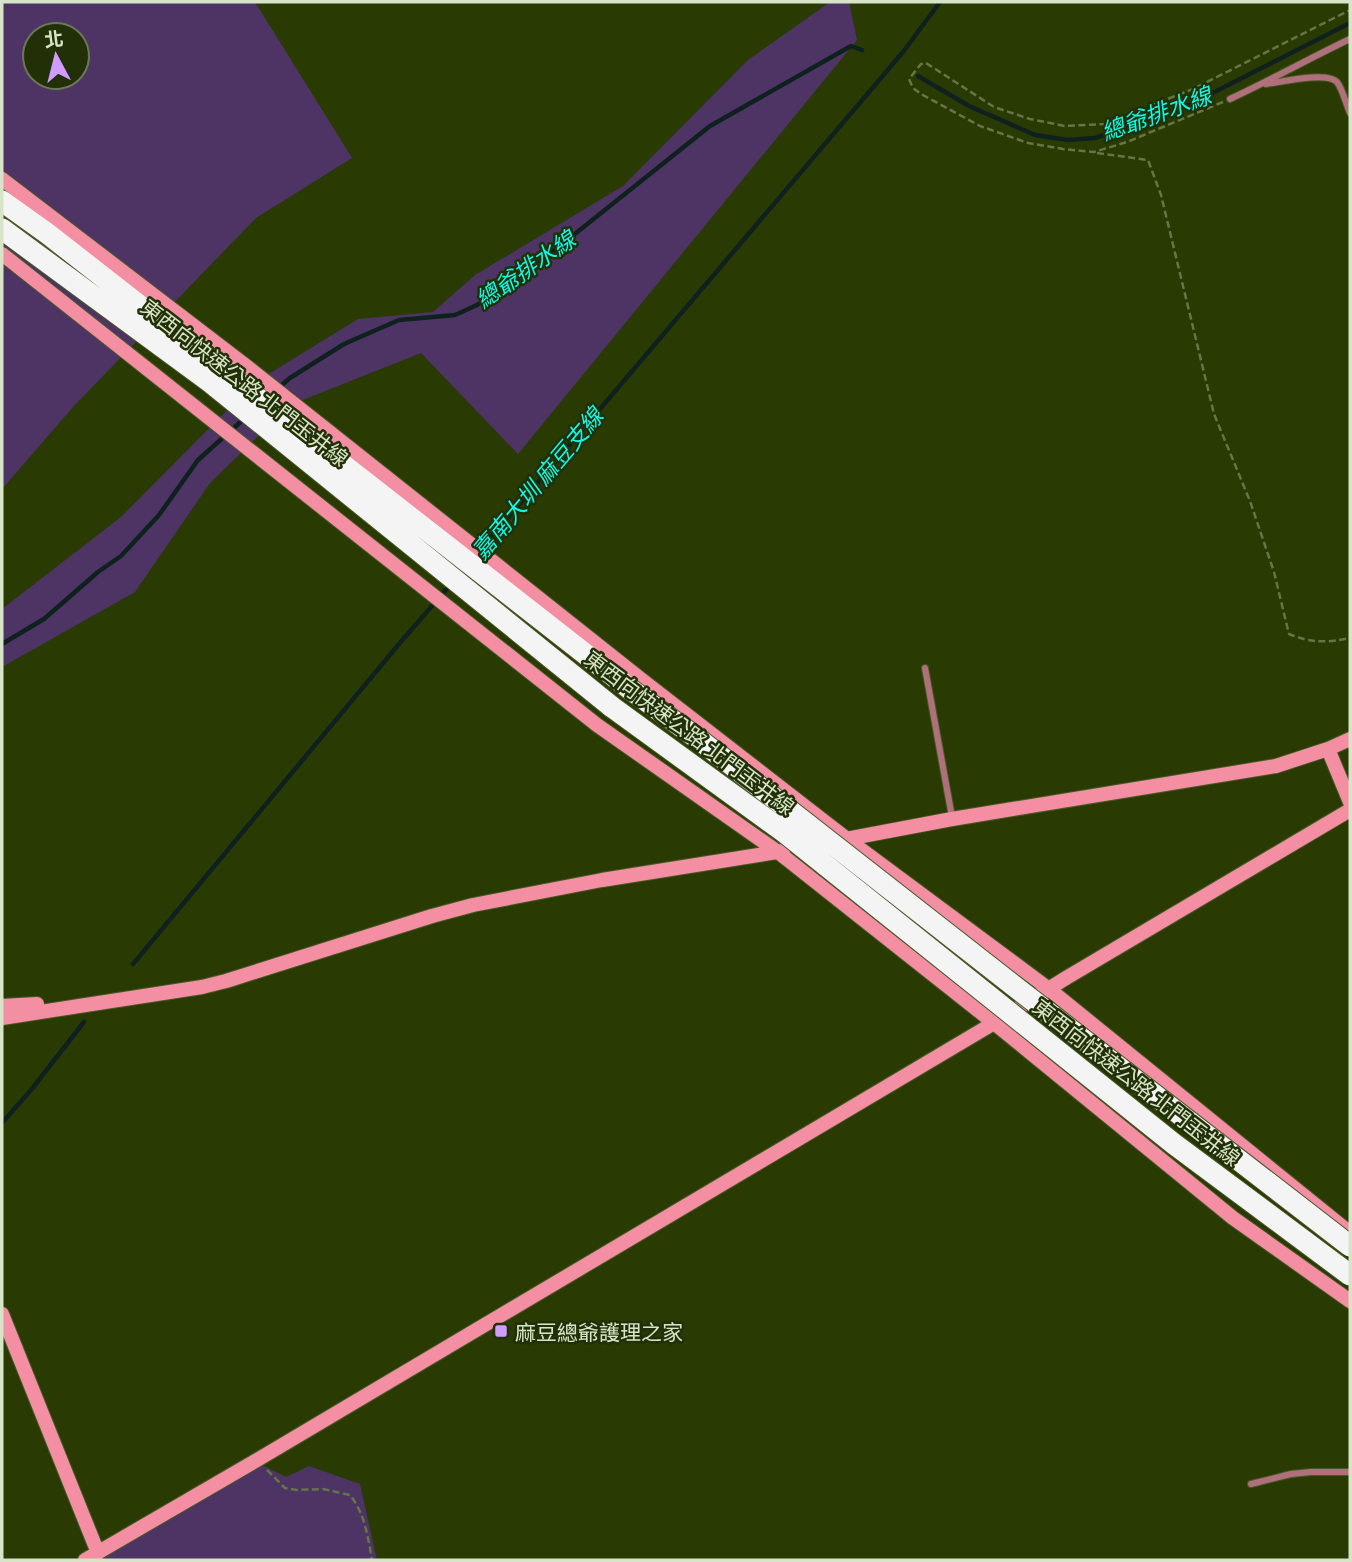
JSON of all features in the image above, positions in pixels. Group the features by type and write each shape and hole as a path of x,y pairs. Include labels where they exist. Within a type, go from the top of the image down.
{"highway":[{"name":"東西向快速公路 北門玉井線","path":"2,201 48,234 612,707 784,832 1174,1144 1350,1275"},
{"name":"東西向快速公路 北門玉井線","path":"2,229 217,377 1350,1246"}],"main road":[{"path":"2,179 245,365 847,839 1049,989 1350,1233"},
{"path":"2,254 597,724 778,852 994,1023 1233,1219 1350,1301"},
{"path":"2,1018 202,987 473,905 953,819 1276,766 1350,739"},
{"path":"1328,749 1350,802"},
{"path":"85,1560 1350,810"},
{"path":"2,1006 105,1001"},
{"path":"2,1314 98,1553"}],"lane":[{"path":"1230,99 1350,38"},
{"path":"1262,85 1331,78 1338,83 1350,113"},
{"path":"925,668 953,819"},
{"path":"1251,1484 1291,1474 1350,1472"}],"path":[{"path":"1350,10 1193,89 1104,124 1065,126 1030,119 994,107 924,62 909,79 913,88 921,94 980,126 1028,142 1148,160 1161,195 1214,414 1254,513 1274,572 1289,634 1307,641 1350,638"},
{"path":"1094,152 1126,142 1230,99"},
{"path":"257,1460 285,1488 323,1489 350,1495 361,1513 372,1560"}],"shaded area":[{"path":"2,2 255,2 352,158 256,218 73,407 2,489"},
{"path":"830,2 849,2 857,40 518,454 421,353 290,405 210,483 135,592 2,667 2,609 121,517 254,383 358,319 433,312 475,275 623,186 748,60"},
{"path":"252,1460 286,1477 309,1466 360,1484 377,1560 98,1559"}],"waterway":[{"name":"嘉南大圳 麻豆支線","path":"482,548 903,52 940,2"},
{"name":"總爺排水線","path":"918,76 969,106 1035,135 1068,140 1095,138 1187,106 1350,23"},
{"name":"總爺排水線","path":"277,389 344,344 399,320 455,315 477,305 531,269 710,126 851,46 862,50"},
{"name":"總爺排水線","path":"2,644 44,619 98,572 121,556 159,515 198,460 245,418"},
{"name":"嘉南大圳 麻豆支線","path":"133,964 451,584"},
{"name":"嘉南大圳 麻豆支線","path":"2,1123 84,1022"}],"place":[{"name":"麻豆總爺護理之家","path":"501,1331"}]}
